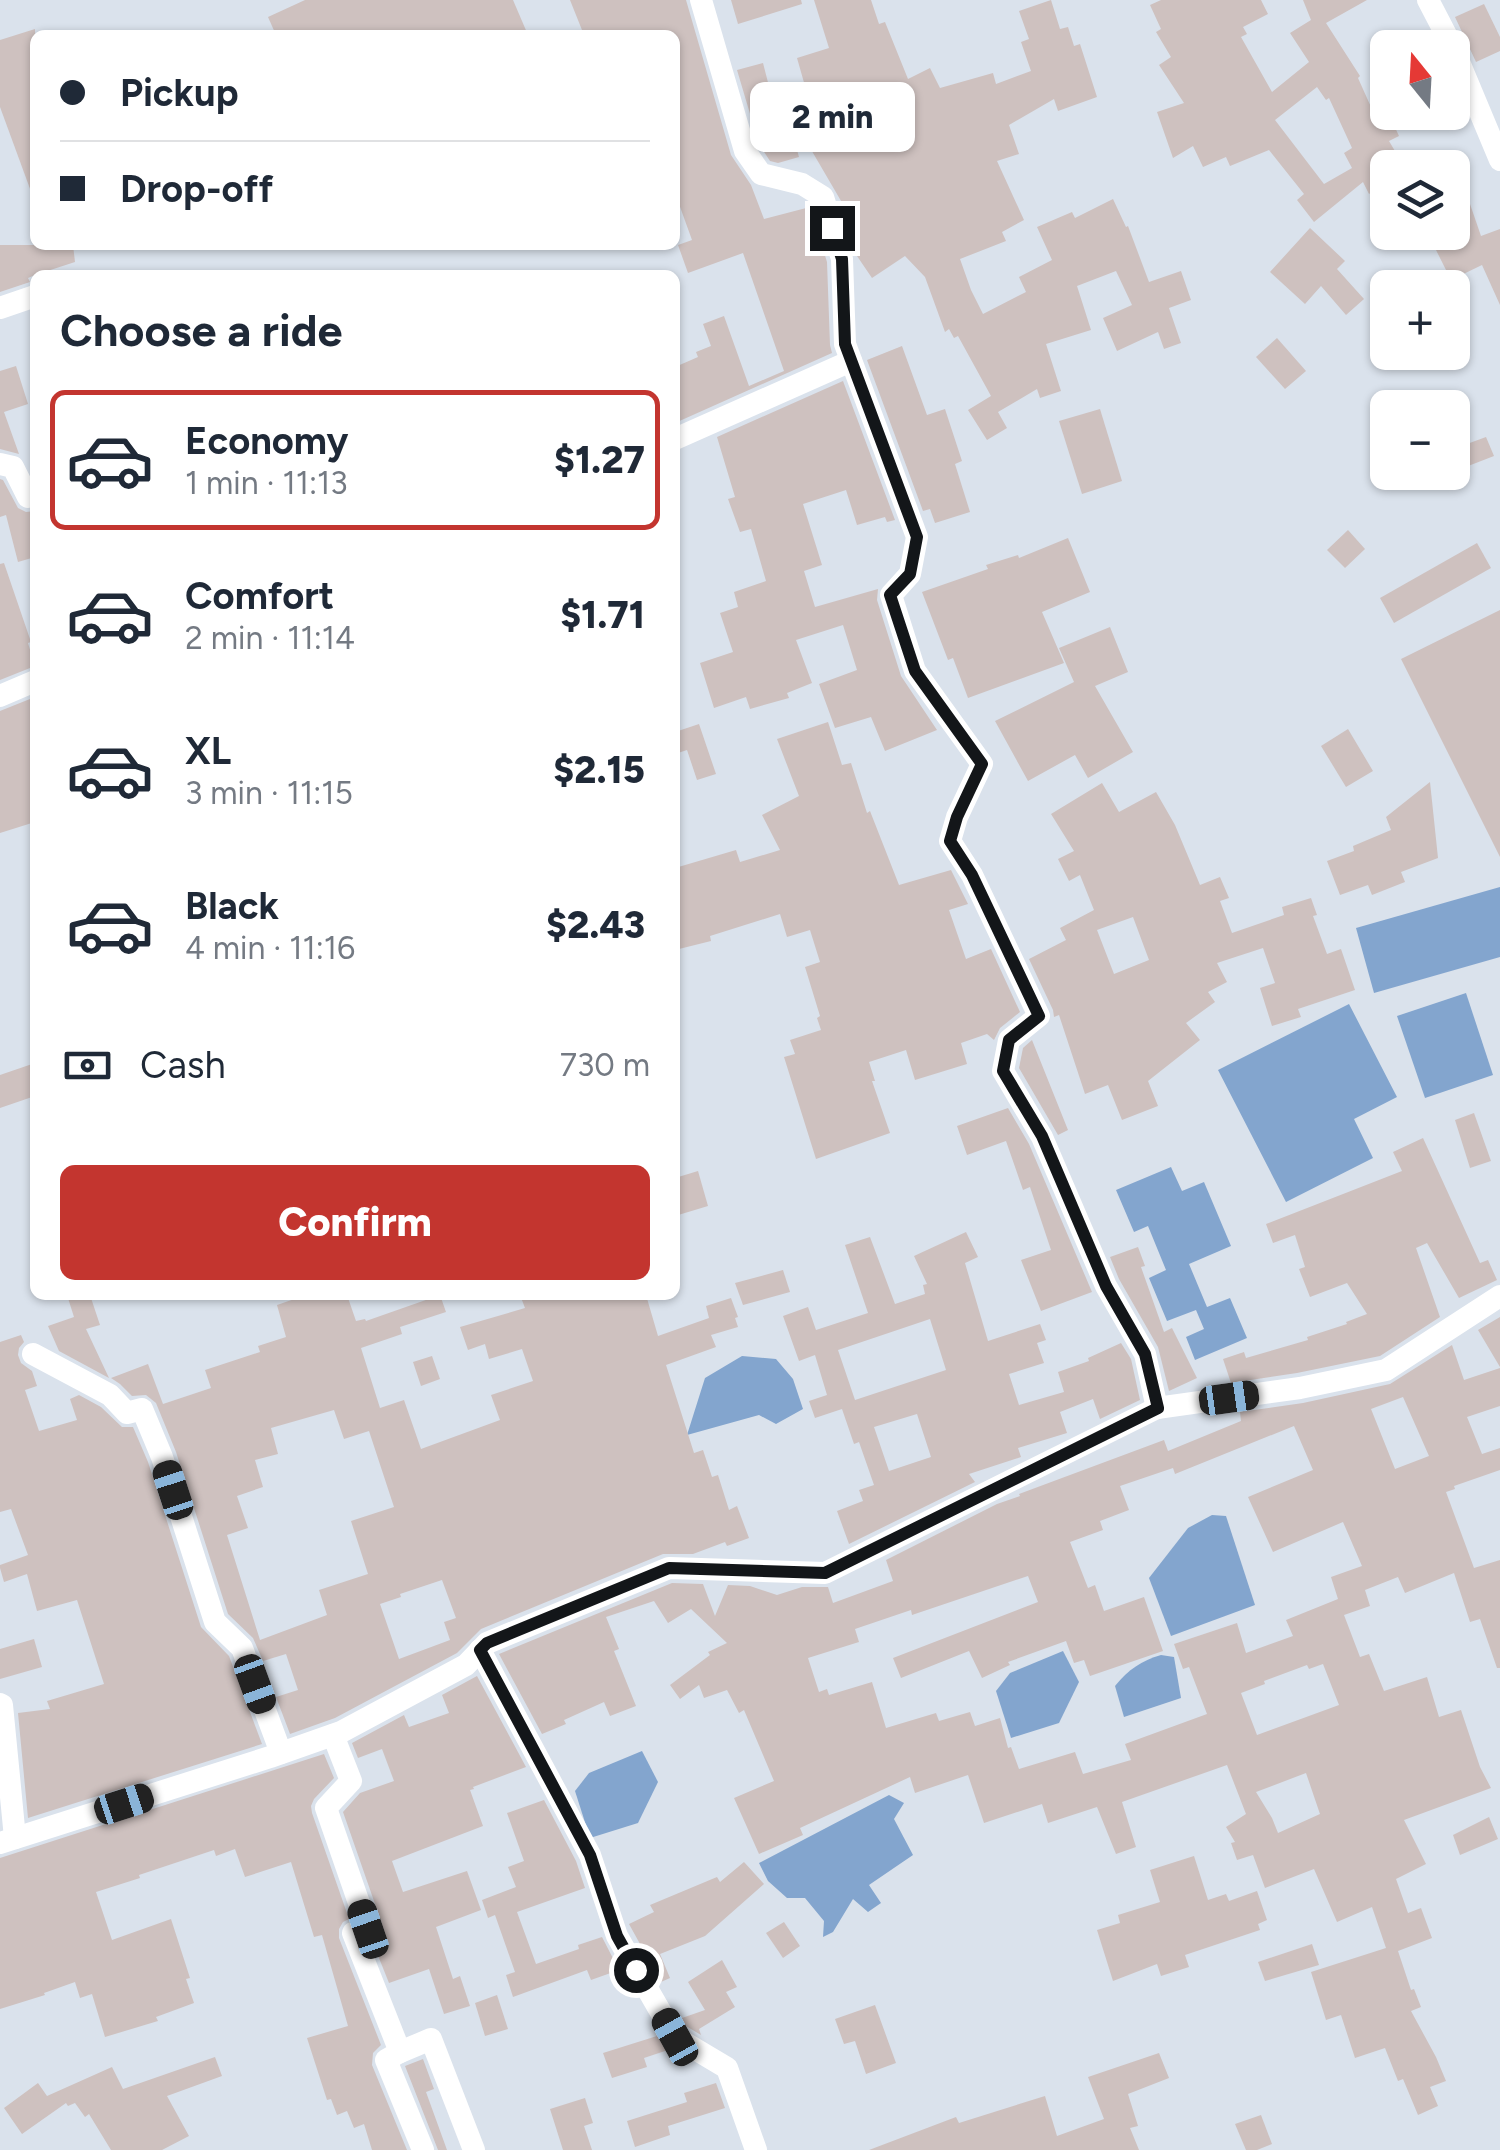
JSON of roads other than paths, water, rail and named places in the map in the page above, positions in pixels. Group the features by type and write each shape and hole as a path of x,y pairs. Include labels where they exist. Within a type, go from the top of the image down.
{"street":[{"path":"701,0 745,151 761,174 802,184 823,197 842,259 845,344 917,537 910,574 890,595 915,671 982,764 950,841 972,875 1039,1016 1009,1040 1003,1071 1042,1136 1106,1286 1145,1354 1158,1408"},
{"path":"1428,0 1454,50 1500,160"},
{"path":"0,308 30,298"},
{"path":"680,437 851,361"},
{"path":"0,464 13,467 30,496"},
{"path":"0,696 30,683"},
{"path":"0,1704 8,1841 333,1734 466,1664 487,1643 669,1568 825,1573 1158,1408 1300,1388 1386,1370 1500,1296"},
{"path":"32,1354 110,1395 127,1413 142,1409 162,1457 215,1622 242,1648 281,1754"},
{"path":"480,1650 590,1855 617,1936 675,2037 727,2068 756,2150"},
{"path":"333,1734 351,1780 326,1808 368,1929 352,1934 400,2052"},
{"path":"423,2150 386,2060 430,2039 474,2150"}],"water":[{"path":"1500,887 1500,957 1374,993 1356,928"},
{"path":"1466,993 1493,1075 1425,1098 1397,1016"},
{"path":"1349,1004 1397,1097 1354,1119 1373,1158 1286,1202 1218,1070"},
{"path":"1171,1167 1182,1191 1204,1182 1231,1246 1189,1264 1207,1307 1230,1298 1247,1338 1195,1360 1186,1337 1204,1329 1196,1310 1167,1321 1149,1278 1166,1270 1148,1226 1134,1232 1116,1190"},
{"path":"742,1356 776,1359 793,1379 803,1409 776,1424 759,1415 687,1435 705,1378"},
{"path":"1212,1515 1226,1516 1255,1605 1171,1636 1149,1578 1188,1528"},
{"path":"1063,1651 1079,1682 1059,1723 1011,1738 996,1691 1010,1673"},
{"path":"1161,1655 1174,1657 1181,1698 1124,1717 1115,1686 1136,1666"},
{"path":"642,1751 658,1782 638,1823 590,1838 575,1791 589,1773"},
{"path":"889,1795 904,1803 894,1819 913,1855 869,1885 881,1903 868,1912 853,1899 833,1932 823,1937 824,1921 805,1898 787,1898 768,1881 759,1863"}]}
